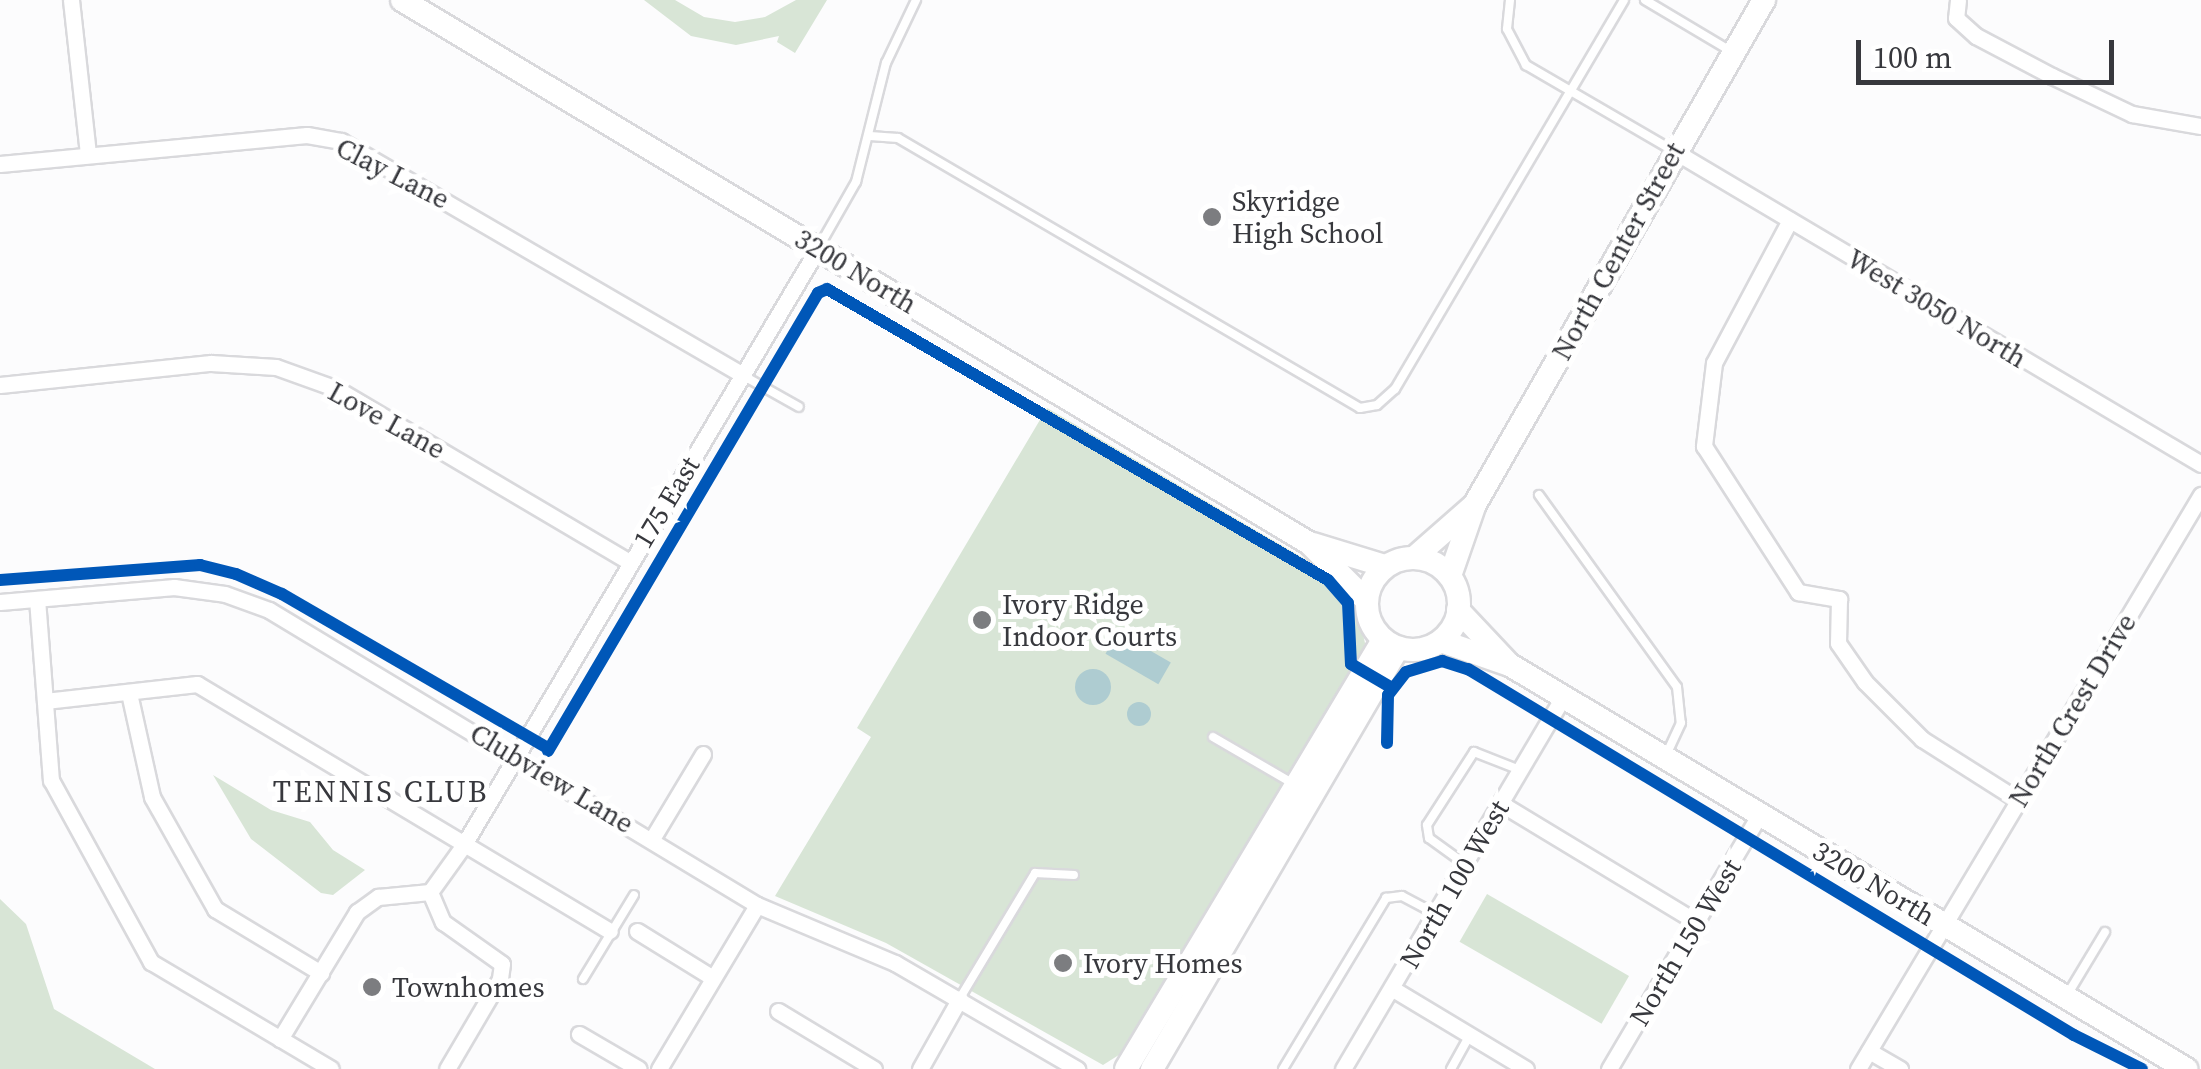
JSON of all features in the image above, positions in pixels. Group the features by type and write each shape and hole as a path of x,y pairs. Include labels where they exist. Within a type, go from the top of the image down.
{"street":[{"path":"72,0 88,155"},
{"name":"3200 North","path":"402,0 1309,543"},
{"name":"North Center Street","path":"1475,504 1764,0"},
{"path":"1958,0 1956,18 1992,44 2132,114 2201,126"},
{"name":"Clay Lane","path":"0,164 307,135 341,141 742,374"},
{"name":"West 3050 North","path":"1674,151 2201,464"},
{"path":"1790,220 1714,363 1704,446 1798,592 1839,598 1838,643 1866,682 1922,740 2018,800"},
{"name":"175 East","path":"430,892 463,846 818,248"},
{"name":"Love Lane","path":"0,385 211,363 276,367 338,389 630,562"},
{"name":"North Crest Drive","path":"1858,1069 2201,496"},
{"path":"1415,557 1437,563 1450,576 1458,610 1455,626 1441,641 1414,650 1390,644 1373,628 1367,600 1372,580 1386,566 1415,557 1475,504"},
{"path":"1450,576 1475,504"},
{"path":"1309,543 1386,566"},
{"path":"1309,543 1367,600"},
{"name":"Clubview Lane","path":"0,602 174,587 225,594 268,610 757,905 960,998 1077,1069"},
{"path":"37,599 51,780 152,962 331,1069"},
{"path":"1458,610 1510,665"},
{"path":"1441,641 1510,665"},
{"path":"1126,1069 1296,785 1390,644"},
{"path":"1152,1069 1390,644"},
{"name":"3200 North","path":"1510,665 2186,1069"},
{"path":"45,701 196,684 610,932"},
{"path":"129,693 152,796 216,909 321,973"},
{"name":"North 100 West","path":"1343,1069 1562,698"},
{"path":"652,839 703,754"},
{"path":"1500,803 1698,923"},
{"name":"North 150 West","path":"1610,1069 1759,815"},
{"path":"280,1039 357,912 378,897 430,892 443,922 502,964 500,979 448,1069"},
{"path":"659,1069 757,905"},
{"path":"637,932 713,978"},
{"path":"1393,989 1470,1035 1503,1063 1526,1069"},
{"path":"920,1069 960,998"},
{"path":"778,1011 874,1069"},
{"path":"579,1034 639,1069"},
{"path":"1869,1050 1900,1069"}],"lane":[{"path":"818,248 856,182 886,63 916,0"},
{"path":"1510,0 1506,29 1513,50 1570,91 1674,151"},
{"path":"870,136 898,138 1360,408 1377,404 1395,389 1624,0"},
{"path":"1646,0 1733,52"},
{"path":"742,374 799,407"},
{"path":"1539,496 1677,687 1681,723 1664,759"},
{"path":"1213,737 1296,785"},
{"path":"1465,864 1429,838 1427,825 1474,752 1520,770"},
{"path":"960,998 1035,873 1074,875"},
{"path":"583,979 634,896"},
{"path":"1283,1069 1386,898 1402,896 1436,914"},
{"path":"2066,998 2105,932"},
{"path":"1451,1069 1470,1035"}],"green space":[{"path":"644,0 675,0 704,17 735,22 765,17 796,0 827,0 795,53 777,42 779,36 736,45 691,36"},
{"path":"1047,408 1334,576 1354,598 1365,643 1364,655 1122,1053 1103,1065 886,943 775,896 871,737 857,728"},
{"path":"213,775 271,810 310,822 333,850 365,870 333,895 321,893 251,839"},
{"path":"1487,894 1629,976 1602,1024 1460,942"},
{"path":"0,899 26,924 54,1009 155,1069 0,1069"}],"water":[{"path":"1118,632 1171,662 1158,684 1106,654"},
{"path":"1093,669 1106,674 1111,687 1106,700 1093,705 1080,700 1075,687 1080,674"},
{"path":"1139,702 1151,714 1139,726 1127,714"}],"cycle path":[{"path":"548,751 818,293 827,289 1328,580 1348,603 1351,664 1392,688"},
{"path":"0,580 200,565 236,574 282,594 548,748"},
{"path":"1387,743 1388,695 1406,672 1442,661 1469,670"},
{"path":"1468,669 2074,1035 2142,1069"}],"place":[{"name":"Skyridge High School","path":"1212,217"},
{"name":"Ivory Ridge Indoor Courts","path":"982,620"},
{"name":"Ivory Homes","path":"1063,963"},
{"name":"Townhomes","path":"372,987"}],"district":[{"name":"TENNIS CLUB","path":"381,792"}]}
